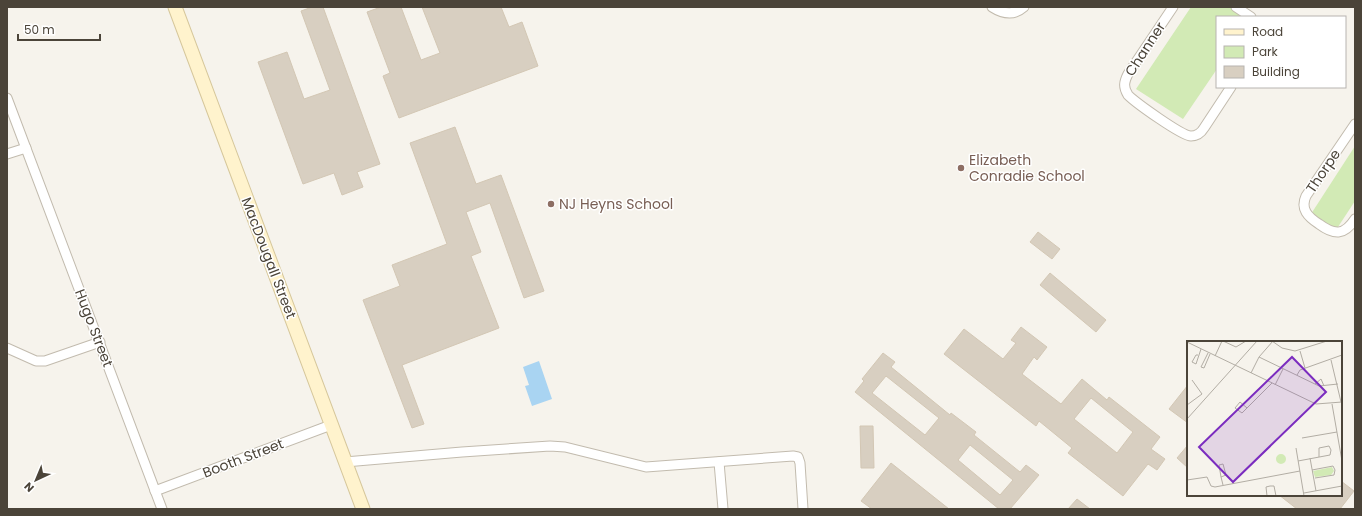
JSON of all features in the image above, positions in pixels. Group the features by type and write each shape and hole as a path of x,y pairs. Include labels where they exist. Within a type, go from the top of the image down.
{"street":[{"name":"MacDougall Street","path":"175,7 363,509"},
{"path":"992,7 1008,14 1017,12 1024,7"},
{"name":"Channer","path":"1173,7 1128,74 1125,80 1124,88 1128,95 1177,130 1189,136 1193,136 1200,133 1204,128 1230,88"},
{"path":"1236,7 1250,16"},
{"name":"Hugo Street","path":"7,98 162,509"},
{"name":"Thorpe","path":"1355,124 1305,200 1304,204 1305,212 1311,219 1329,231 1338,233 1349,228 1355,219"},
{"path":"7,154 26,148"},
{"path":"7,348 36,361 45,361 100,342"},
{"name":"Booth Street","path":"155,491 331,425"},
{"path":"345,462 550,446 570,448 646,467 796,456 800,463 803,509"},
{"path":"719,462 723,509"}],"green space":[{"path":"1191,7 1231,7 1245,16 1216,16 1216,70 1183,119 1136,89"},
{"path":"1355,146 1355,201 1336,230 1311,214"}],"water":[{"path":"539,361 552,399 532,406 525,386 529,385 523,367"}],"building":[{"path":"312,7 323,7 380,164 357,172 363,187 342,195 334,173 303,184 258,62 287,52 304,99 330,90 301,11"},
{"path":"381,7 401,7 421,60 440,53 422,7 501,7 509,27 522,22 538,66 399,118 383,76 390,73 367,12"},
{"path":"455,127 476,184 501,175 544,291 524,298 490,203 466,212 481,252 471,256 499,328 402,365 424,424 412,428 363,300 400,286 392,265 447,244 410,143"},
{"path":"1038,232 1060,249 1052,259 1030,242"},
{"path":"1050,273 1106,320 1096,332 1040,285"},
{"path":"1021,327 1047,347 1037,360 1034,357 1022,374 1061,404 1082,379 1107,400 1109,397 1160,437 1151,449 1165,459 1157,470 1148,464 1123,496 1068,453 1072,448 1039,421 1036,426 944,354 964,329 1003,359 1016,343 1011,340","holes":["1091,398 1133,432 1117,453 1074,419"]},
{"path":"883,353 895,362 891,367 950,415 951,413 976,432 974,435 1020,472 1026,465 1039,475 1010,509 999,509 855,392 864,381 862,379","holes":["886,376 939,418 925,435 872,393","970,445 1013,480 1000,495 958,460"]},
{"path":"1187,386 1187,422 1169,409"},
{"path":"860,426 873,426 874,468 861,468"},
{"path":"1187,446 1187,467 1177,458"},
{"path":"891,463 949,509 872,509 861,501"},
{"path":"1342,482 1354,491 1340,509 1297,509 1280,496 1342,496"},
{"path":"1077,499 1090,509 1068,509"}],"place":[{"name":"Elizabeth Conradie School","path":"961,168"},
{"name":"NJ Heyns School","path":"551,204"}]}
